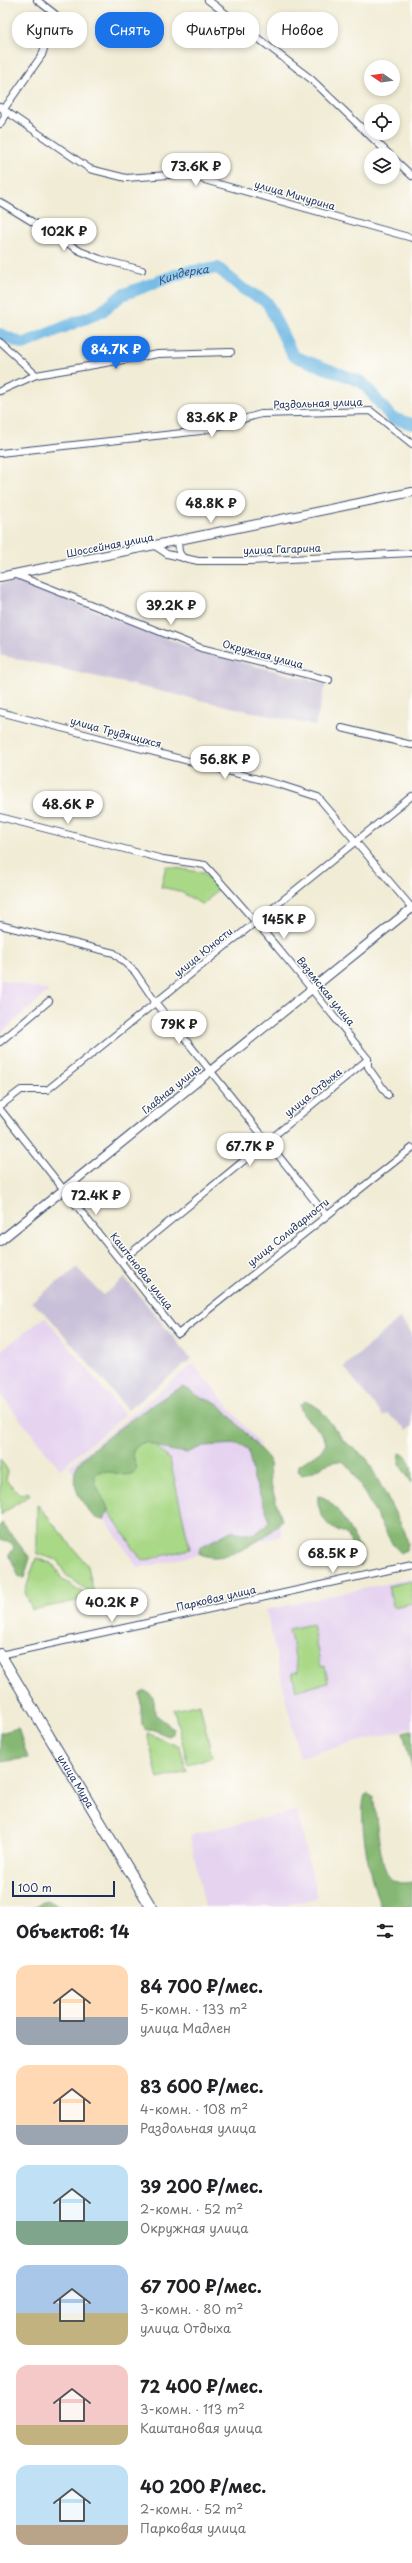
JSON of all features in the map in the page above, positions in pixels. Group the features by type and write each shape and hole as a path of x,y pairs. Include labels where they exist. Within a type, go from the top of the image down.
{"main road":[{"name":"улица Мира","path":"0,1655 151,1907"}],"street":[{"path":"0,124 5,117 2,108 42,56 54,14 37,0"},
{"path":"208,0 311,79 383,148"},
{"name":"улица Мичурина","path":"2,108 90,170 126,178 183,174 412,238"},
{"path":"400,165 412,176"},
{"path":"0,202 80,251 100,259 142,270"},
{"path":"0,342 36,375"},
{"path":"0,391 36,375 158,354 231,352"},
{"name":"Раздольная улица","path":"0,453 201,431 261,414 371,411 412,444"},
{"name":"Шоссейная улица","path":"0,577 412,492"},
{"path":"178,541 179,552 185,559"},
{"name":"улица Гагарина","path":"155,546 167,554 185,559 249,561 412,553"},
{"name":"Окружная улица","path":"14,574 201,648 329,680"},
{"name":"улица Трудящихся","path":"0,712 318,797 412,908"},
{"path":"342,728 412,745"},
{"name":"улица Юности","path":"0,1108 21,1090 47,1090 412,796"},
{"name":"Вяземская улица","path":"0,817 162,859 205,865 257,922 312,988 368,1059 368,1068 388,1095"},
{"name":"Главная улица","path":"0,1240 64,1190 211,1069 412,908"},
{"path":"0,925 114,953 135,972 156,1003 211,1069 326,1215"},
{"path":"0,1042 49,1001"},
{"name":"улица Отдыха","path":"121,1261 368,1059"},
{"name":"Каштановая улица","path":"0,1108 178,1334"},
{"name":"улица Солидарности","path":"178,1334 412,1148"},
{"name":"Парковая улица","path":"0,1655 412,1565"}],"shaded area":[{"path":"18,581 204,653 326,684 315,726 0,655 0,584"},
{"path":"0,979 49,991 0,1034"},
{"path":"77,1268 103,1295 125,1278 191,1359 128,1410 48,1316 31,1302"},
{"path":"45,1317 125,1415 60,1469 0,1394 0,1351"},
{"path":"400,1318 412,1334 412,1426 407,1430 388,1414 383,1416 344,1367"},
{"path":"193,1364 259,1443 282,1536 138,1568 69,1466"},
{"path":"412,1578 412,1728 299,1757 266,1610"},
{"path":"297,1810 317,1898 277,1907 205,1907 190,1835"}],"green space":[{"path":"166,866 204,873 218,889 203,905 179,891 161,887"},
{"path":"184,1387 203,1399 209,1399 220,1405 269,1459 270,1482 282,1520 266,1535 244,1549 219,1557 208,1557 199,1553 200,1547 231,1531 254,1535 268,1524 269,1518 254,1479 248,1449 238,1444 203,1446 187,1453 168,1450 146,1442 140,1444 132,1452 137,1468 134,1473 130,1475 121,1475 103,1471 98,1472 95,1476 96,1485 108,1509 104,1520 96,1518 91,1514 86,1508 76,1488 74,1478 78,1464 96,1446 162,1398"},
{"path":"305,1401 320,1409 344,1441 367,1459 405,1532 408,1544 406,1550 401,1553 393,1545 352,1471 344,1462 332,1462 312,1472 302,1475 298,1471 299,1465 320,1452 326,1443 321,1433 301,1411 300,1405"},
{"path":"136,1426 170,1460 190,1549 142,1561 82,1471"},
{"path":"400,1453 409,1461 412,1483 399,1464"},
{"path":"0,1459 8,1471 6,1480 21,1495 28,1492 30,1495 0,1515"},
{"path":"318,1496 331,1503 344,1520 364,1555 361,1565 355,1566 351,1562 350,1540 346,1534 327,1524 319,1508"},
{"path":"37,1504 88,1566 94,1595 66,1575 57,1560 37,1554"},
{"path":"2,1523 30,1558 24,1578 19,1577 9,1554 14,1548 12,1543 0,1540 0,1525"},
{"path":"36,1558 53,1564 62,1579 91,1598 32,1610 25,1592"},
{"path":"412,1581 412,1603 393,1607 388,1586"},
{"path":"312,1624 321,1667 325,1666 328,1683 296,1690 292,1673 298,1672 289,1629"},
{"path":"145,1691 153,1697 155,1714 173,1728 173,1734 168,1736 152,1729 146,1730 142,1726 140,1694"},
{"path":"200,1704 212,1757 188,1764 174,1710"},
{"path":"18,1728 28,1758 0,1762 0,1733"},
{"path":"412,1730 412,1768 403,1732"},
{"path":"147,1733 180,1747 187,1772 158,1779"},
{"path":"368,1794 373,1797 381,1853 387,1873 391,1879 396,1882 412,1882 412,1907 381,1907 377,1897 369,1868 364,1835 363,1806 365,1795"},
{"path":"47,1900 61,1907 34,1907"}],"waterway":[{"name":"Киндерка","path":"0,334 23,344 101,312 122,295 184,272 218,268 243,289 267,302 293,356 362,382 392,418 412,424"}]}
